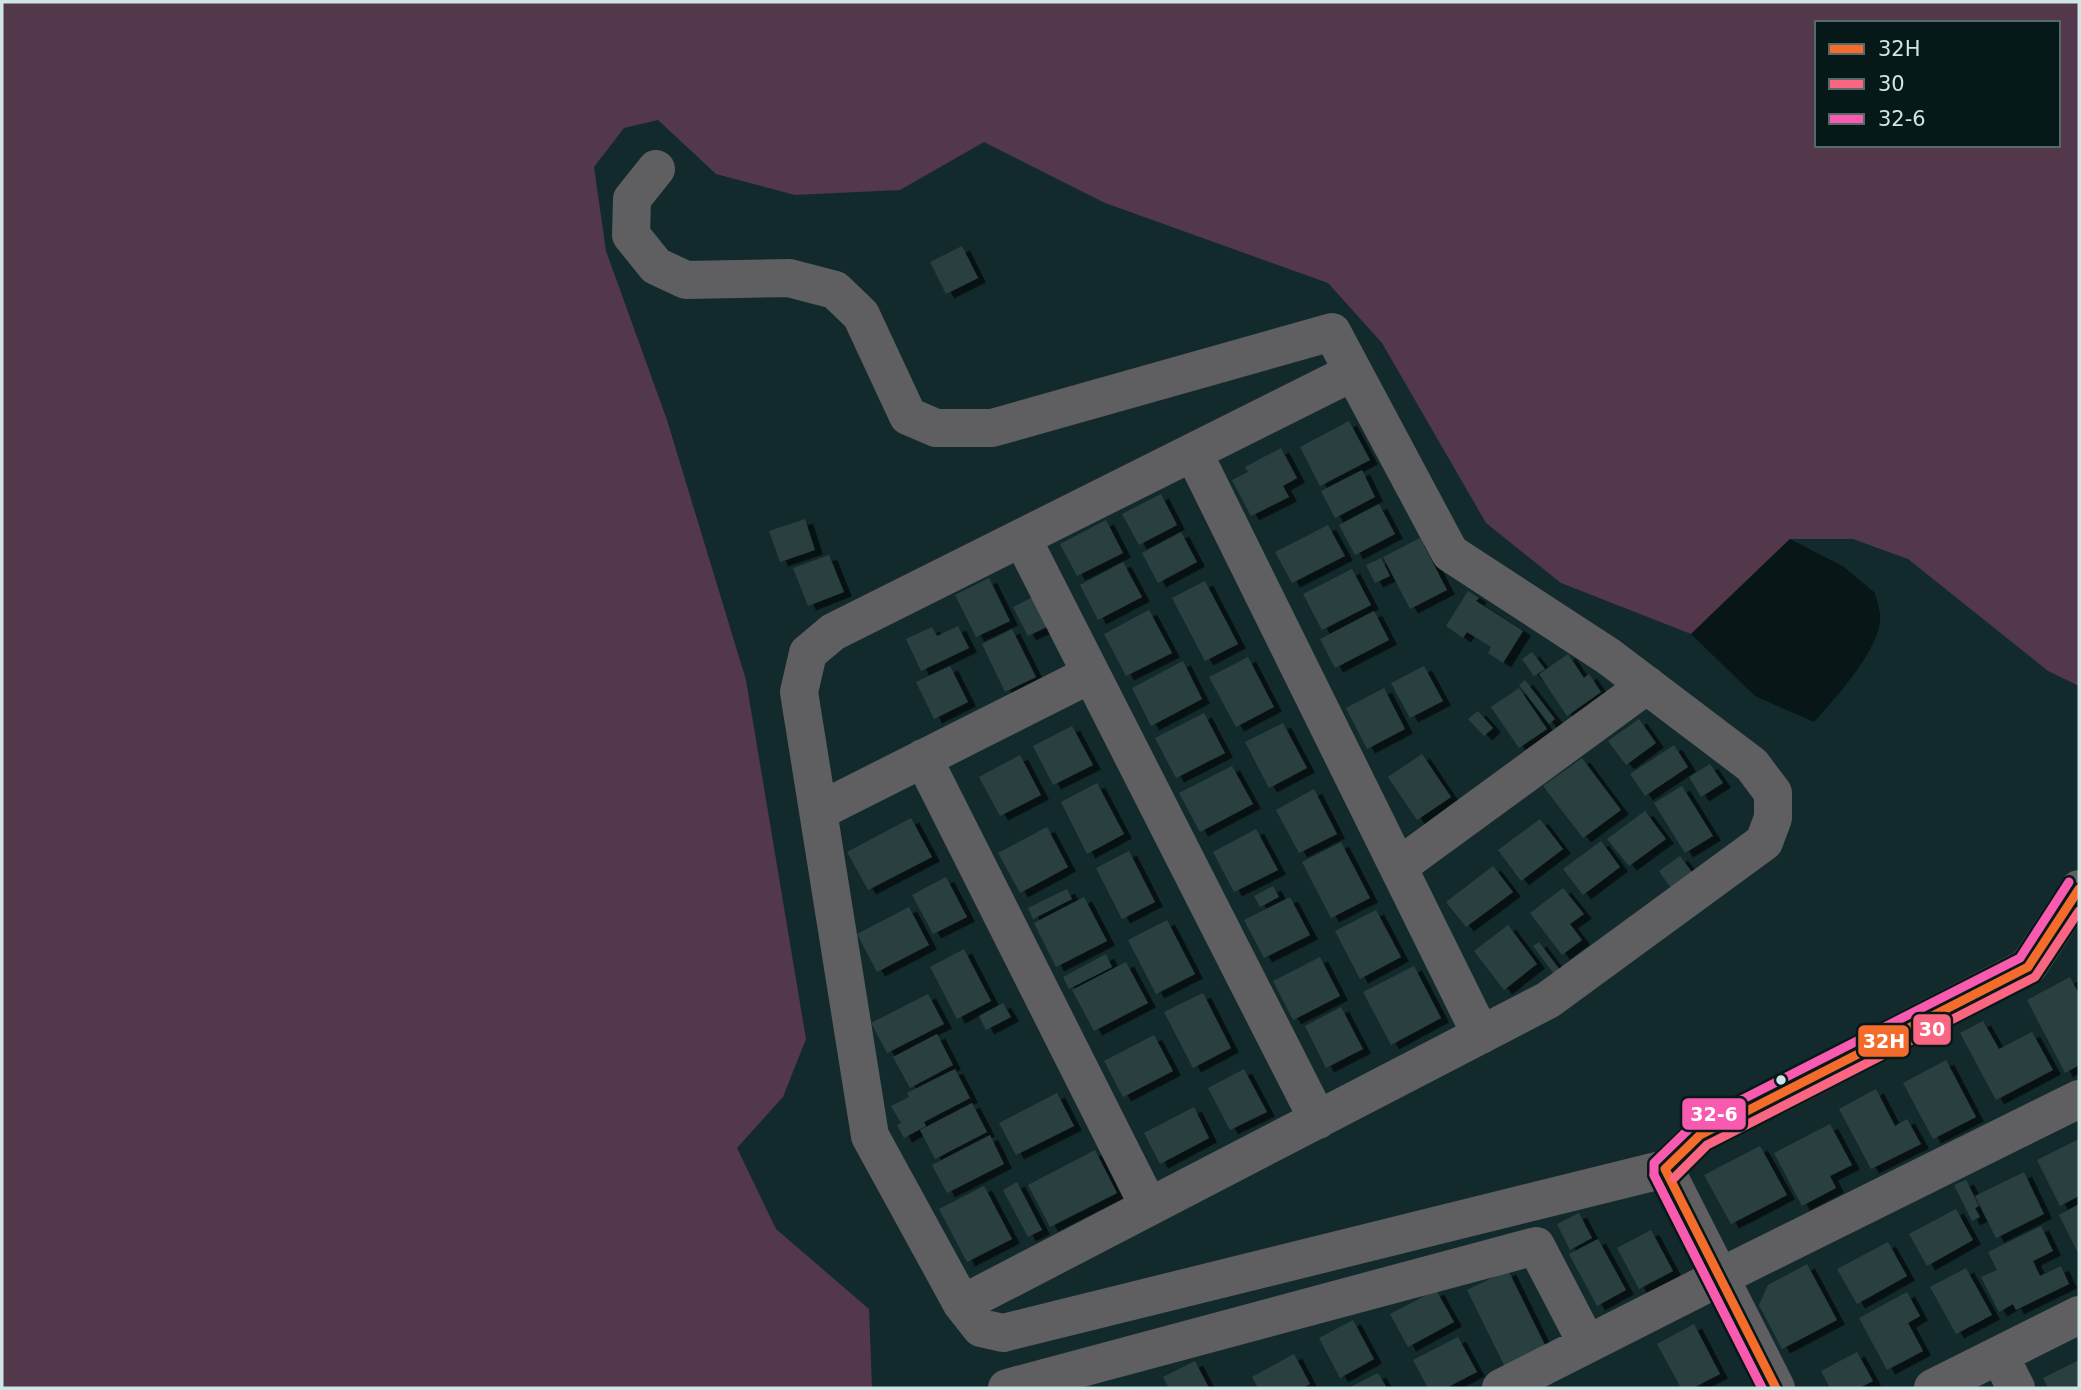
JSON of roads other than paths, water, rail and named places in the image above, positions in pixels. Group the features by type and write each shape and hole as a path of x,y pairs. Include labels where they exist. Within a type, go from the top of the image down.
{"street":[{"path":"656,169 632,199 631,235 656,266 686,280 789,278 835,289 861,315 908,416 936,428 992,428 1332,332 1450,553 1608,656 1752,765 1773,793 1773,818 1764,842 1548,1000 962,1304"},
{"path":"1353,372 833,632 808,653 799,692 870,1136 962,1304 981,1328 1003,1333 1665,1169 1700,1135 2028,967 2079,889"},
{"path":"1193,452 1481,1035"},
{"path":"1022,538 1318,1120"},
{"path":"818,811 1091,674"},
{"path":"1398,867 1647,685"},
{"path":"923,758 1149,1207"},
{"path":"1500,1388 2079,1099"},
{"path":"1665,1169 1776,1388"},
{"path":"1007,1388 1536,1246 1587,1344"},
{"path":"1933,1388 2079,1315"},
{"path":"1999,1355 2016,1388"}]}
